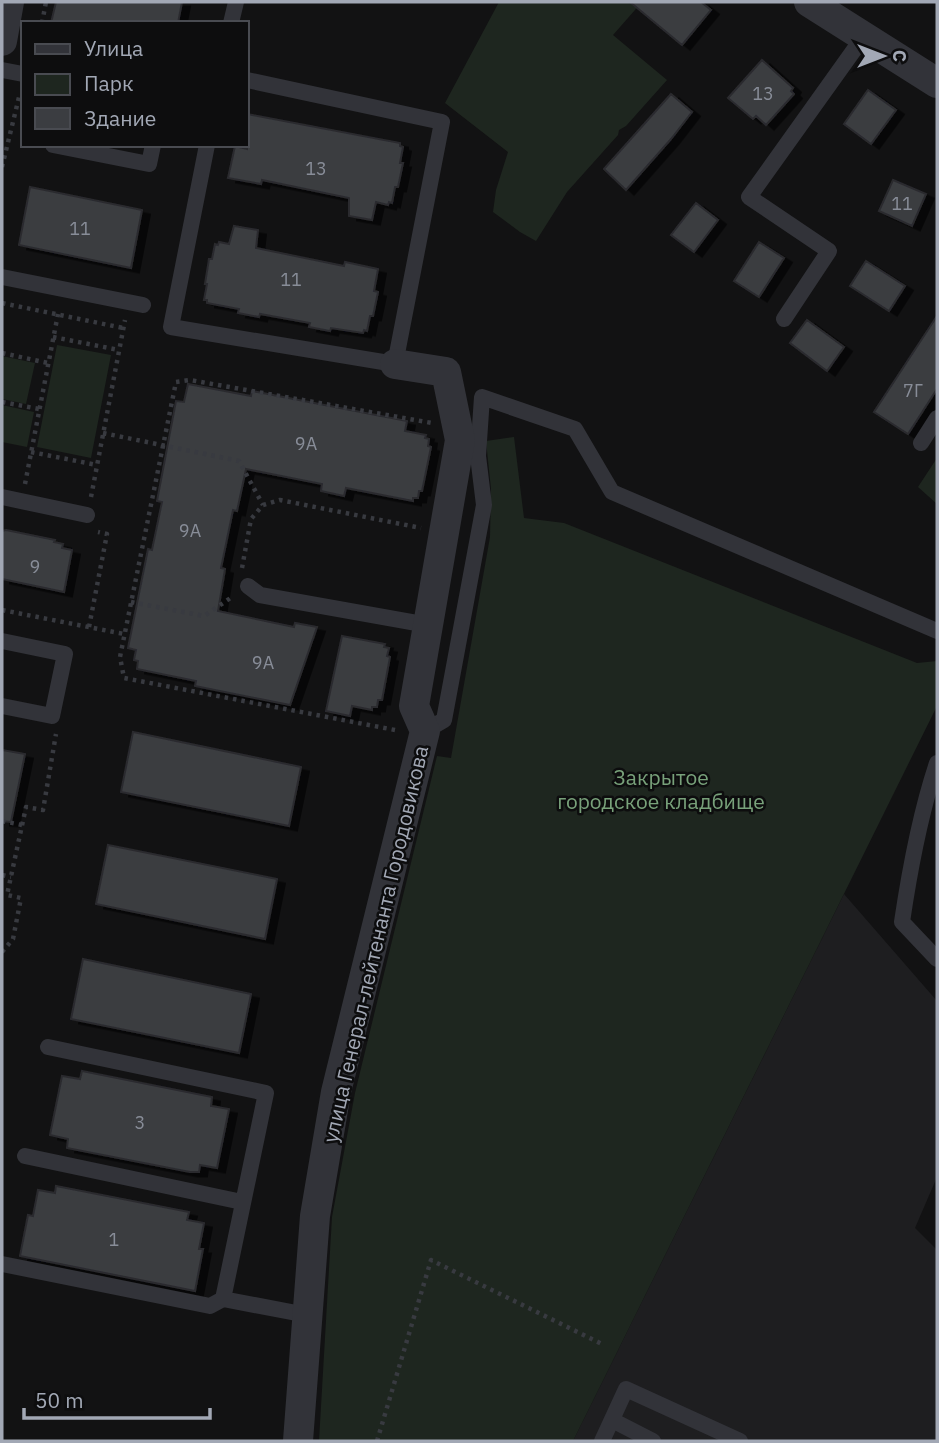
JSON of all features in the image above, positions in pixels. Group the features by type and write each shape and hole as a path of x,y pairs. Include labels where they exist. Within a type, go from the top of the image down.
{"street":[{"path":"2,41 9,2"},
{"path":"809,2 937,83"},
{"name":"улица Генерал-лейтенанта Городовикова","path":"298,1441 315,1216 336,1092 424,733 414,705 460,440 446,372 395,364"}],"lane":[{"path":"231,21 236,2"},
{"path":"783,319 829,251 749,197 864,36"},
{"path":"2,70 21,74"},
{"path":"207,147 172,327 395,364 442,122 248,80"},
{"path":"63,147 149,164 153,147"},
{"path":"2,277 136,303"},
{"path":"424,733 444,720 484,505 478,456 482,397 575,429 612,492 937,631"},
{"path":"921,443 937,418"},
{"path":"2,497 87,515"},
{"path":"248,586 260,595 428,625"},
{"path":"2,641 65,654 52,716 2,706"},
{"path":"937,763 920,828 902,922 937,959"},
{"path":"48,1047 265,1093 223,1299"},
{"path":"25,1156 242,1202"},
{"path":"2,1264 210,1306 223,1299 307,1315"},
{"path":"605,1440 626,1389 740,1441"},
{"path":"612,1420 653,1441"}],"path":[{"path":"42,21 46,2"},
{"path":"2,167 21,93"},
{"path":"2,303 123,328"},
{"path":"87,515 123,328 136,303"},
{"path":"21,501 58,314"},
{"path":"53,337 119,350"},
{"path":"2,353 48,363"},
{"path":"424,733 124,678 120,657 176,382 190,380 457,427"},
{"path":"2,402 39,409"},
{"path":"103,433 239,461 263,505"},
{"path":"31,452 97,465"},
{"path":"131,601 204,616 248,586 241,575 251,519 263,505 280,500 444,533"},
{"path":"89,627 107,534 96,531"},
{"path":"2,610 124,634"},
{"path":"2,953 13,939 21,898 7,895 26,807 43,810 56,737 52,716"},
{"path":"2,821 22,825"},
{"path":"2,875 11,877"},
{"path":"377,1441 431,1259 602,1344"}],"shaded area":[{"path":"844,894 937,1001 937,1177 915,1228 937,1250 937,1441 573,1441"}],"green space":[{"path":"499,2 642,2 613,35 667,80 626,126 619,130 618,135 567,192 536,241 493,212 496,190 508,152 445,103"},
{"path":"57,345 111,355 91,458 37,447"},
{"path":"2,356 35,363 26,404 2,399"},
{"path":"2,405 34,412 27,447 2,442"},
{"name":"Закрытое городское кладбище","path":"514,437 524,518 564,523 917,663 937,661 937,706 573,1441 319,1441 332,1217 355,1093 437,756 451,758 490,537 491,489 486,441"},
{"path":"937,458 937,504 918,487"}],"building":[{"path":"56,2 182,2 178,21 51,21"},
{"path":"630,2 701,2 711,10 682,45"},
{"path":"762,60 793,88 791,91 794,94 766,125 756,116 753,119 728,98"},
{"path":"868,90 896,110 871,144 844,124"},
{"path":"671,94 692,112 626,190 604,169"},
{"path":"248,114 400,143 403,147 400,163 403,163 392,203 389,202 388,205 376,202 372,220 349,216 349,198 262,180 261,184 228,178 235,147 247,149"},
{"path":"893,180 926,194 912,226 879,211"},
{"path":"30,187 142,210 131,268 19,245"},
{"path":"696,203 718,220 694,252 671,235"},
{"path":"234,226 258,230 256,248 344,266 345,262 378,269 374,291 378,292 367,331 364,330 363,333 331,328 330,331 309,327 310,323 238,313 239,309 207,303 207,300 204,300 209,259 212,259 215,244 229,244"},
{"path":"759,242 784,258 759,297 734,281"},
{"path":"866,261 905,286 889,311 850,286"},
{"path":"937,316 937,389 908,434 874,412"},
{"path":"807,320 844,347 827,371 790,343"},
{"path":"188,384 251,396 252,391 407,421 405,431 426,435 425,438 429,439 428,446 431,447 422,491 419,491 418,498 413,498 413,501 346,488 344,496 321,491 322,484 246,469 237,511 233,510 221,568 225,569 218,611 294,627 295,623 317,627 290,705 195,686 196,681 137,669 138,661 134,660 136,650 128,648 148,549 152,550 162,502 157,501 176,401 184,402"},
{"path":"2,531 55,540 54,542 63,544 62,548 72,550 64,592 2,579"},
{"path":"342,636 385,644 384,647 389,648 387,656 390,657 382,700 378,700 377,707 372,707 372,710 352,706 350,716 326,711"},
{"path":"133,732 301,767 289,826 121,792"},
{"path":"2,750 25,754 11,822 2,821"},
{"path":"108,845 277,879 265,939 96,904"},
{"path":"83,959 251,994 239,1053 71,1019"},
{"path":"82,1071 212,1097 211,1106 229,1109 217,1168 200,1165 199,1172 190,1172 67,1148 68,1139 50,1135 62,1076 80,1079"},
{"path":"56,1186 189,1212 187,1220 204,1223 199,1249 203,1249 195,1291 20,1256 28,1215 33,1216 38,1190 55,1193"}]}
